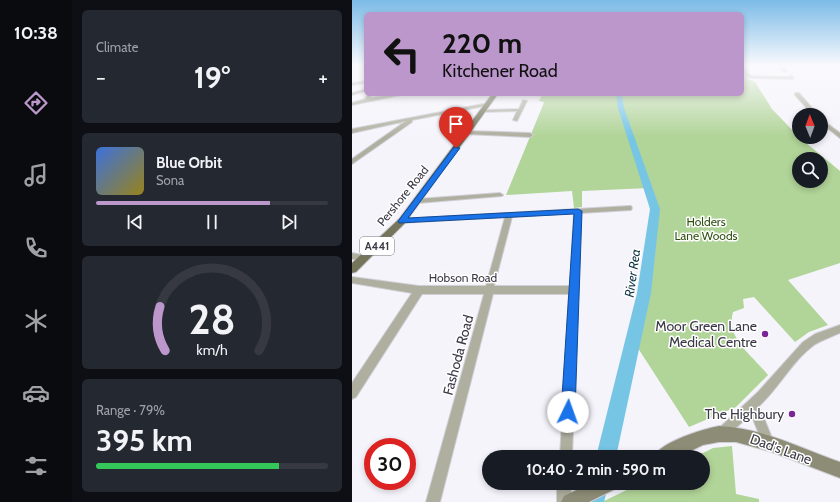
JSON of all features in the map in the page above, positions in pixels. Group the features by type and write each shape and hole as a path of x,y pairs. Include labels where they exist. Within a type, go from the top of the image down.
{"main road":[{"name":"Pershore Road","path":"352,269 402,222 494,96"}],"street":[{"path":"352,94 364,91"},
{"path":"797,94 810,108"},
{"path":"367,100 369,96"},
{"path":"352,104 392,96"},
{"path":"515,120 525,101"},
{"path":"352,131 478,104 486,107 520,110"},
{"path":"352,162 413,118"},
{"path":"828,126 840,136"},
{"path":"467,133 530,135"},
{"path":"418,200 500,195"},
{"path":"402,222 629,208"},
{"path":"566,450 578,211"},
{"name":"Fashoda Road","path":"434,502 509,215"},
{"path":"352,256 364,258"},
{"name":"Hobson Road","path":"352,280 419,290 575,290"},
{"path":"352,393 419,290"},
{"path":"721,434 729,425 753,405 807,345 816,338 840,329"},
{"path":"753,405 768,443"},
{"name":"Dad's Lane","path":"676,450 703,437 721,434 739,435 768,443 840,470"},
{"path":"566,490 570,501 594,490"}],"green space":[{"name":"Holders Lane Woods","path":"744,89 760,89 772,109 792,130 792,144 807,144 817,152 792,152 792,188 828,188 828,161 840,171 840,263 788,280 828,325 809,332 795,342 754,297 743,299 744,308 733,312 732,327 734,334 742,346 768,375 736,407 689,427 634,342 644,293 655,209 649,188 582,191 582,207 574,208 572,191 506,195 544,102 539,101 542,96 744,96"},
{"path":"732,446 736,494 759,499 759,502 602,502 627,490 710,490 709,450 713,448"}],"waterway":[{"name":"River Rea","path":"608,450 644,293 655,209 621,108 619,96"},
{"name":"River Rea","path":"594,502 597,490"}],"place":[{"name":"Moor Green Lane Medical Centre","path":"765,334"},
{"name":"The Highbury","path":"792,414"}],"route":[{"path":"456,148 402,222 578,211 568,412"}]}
